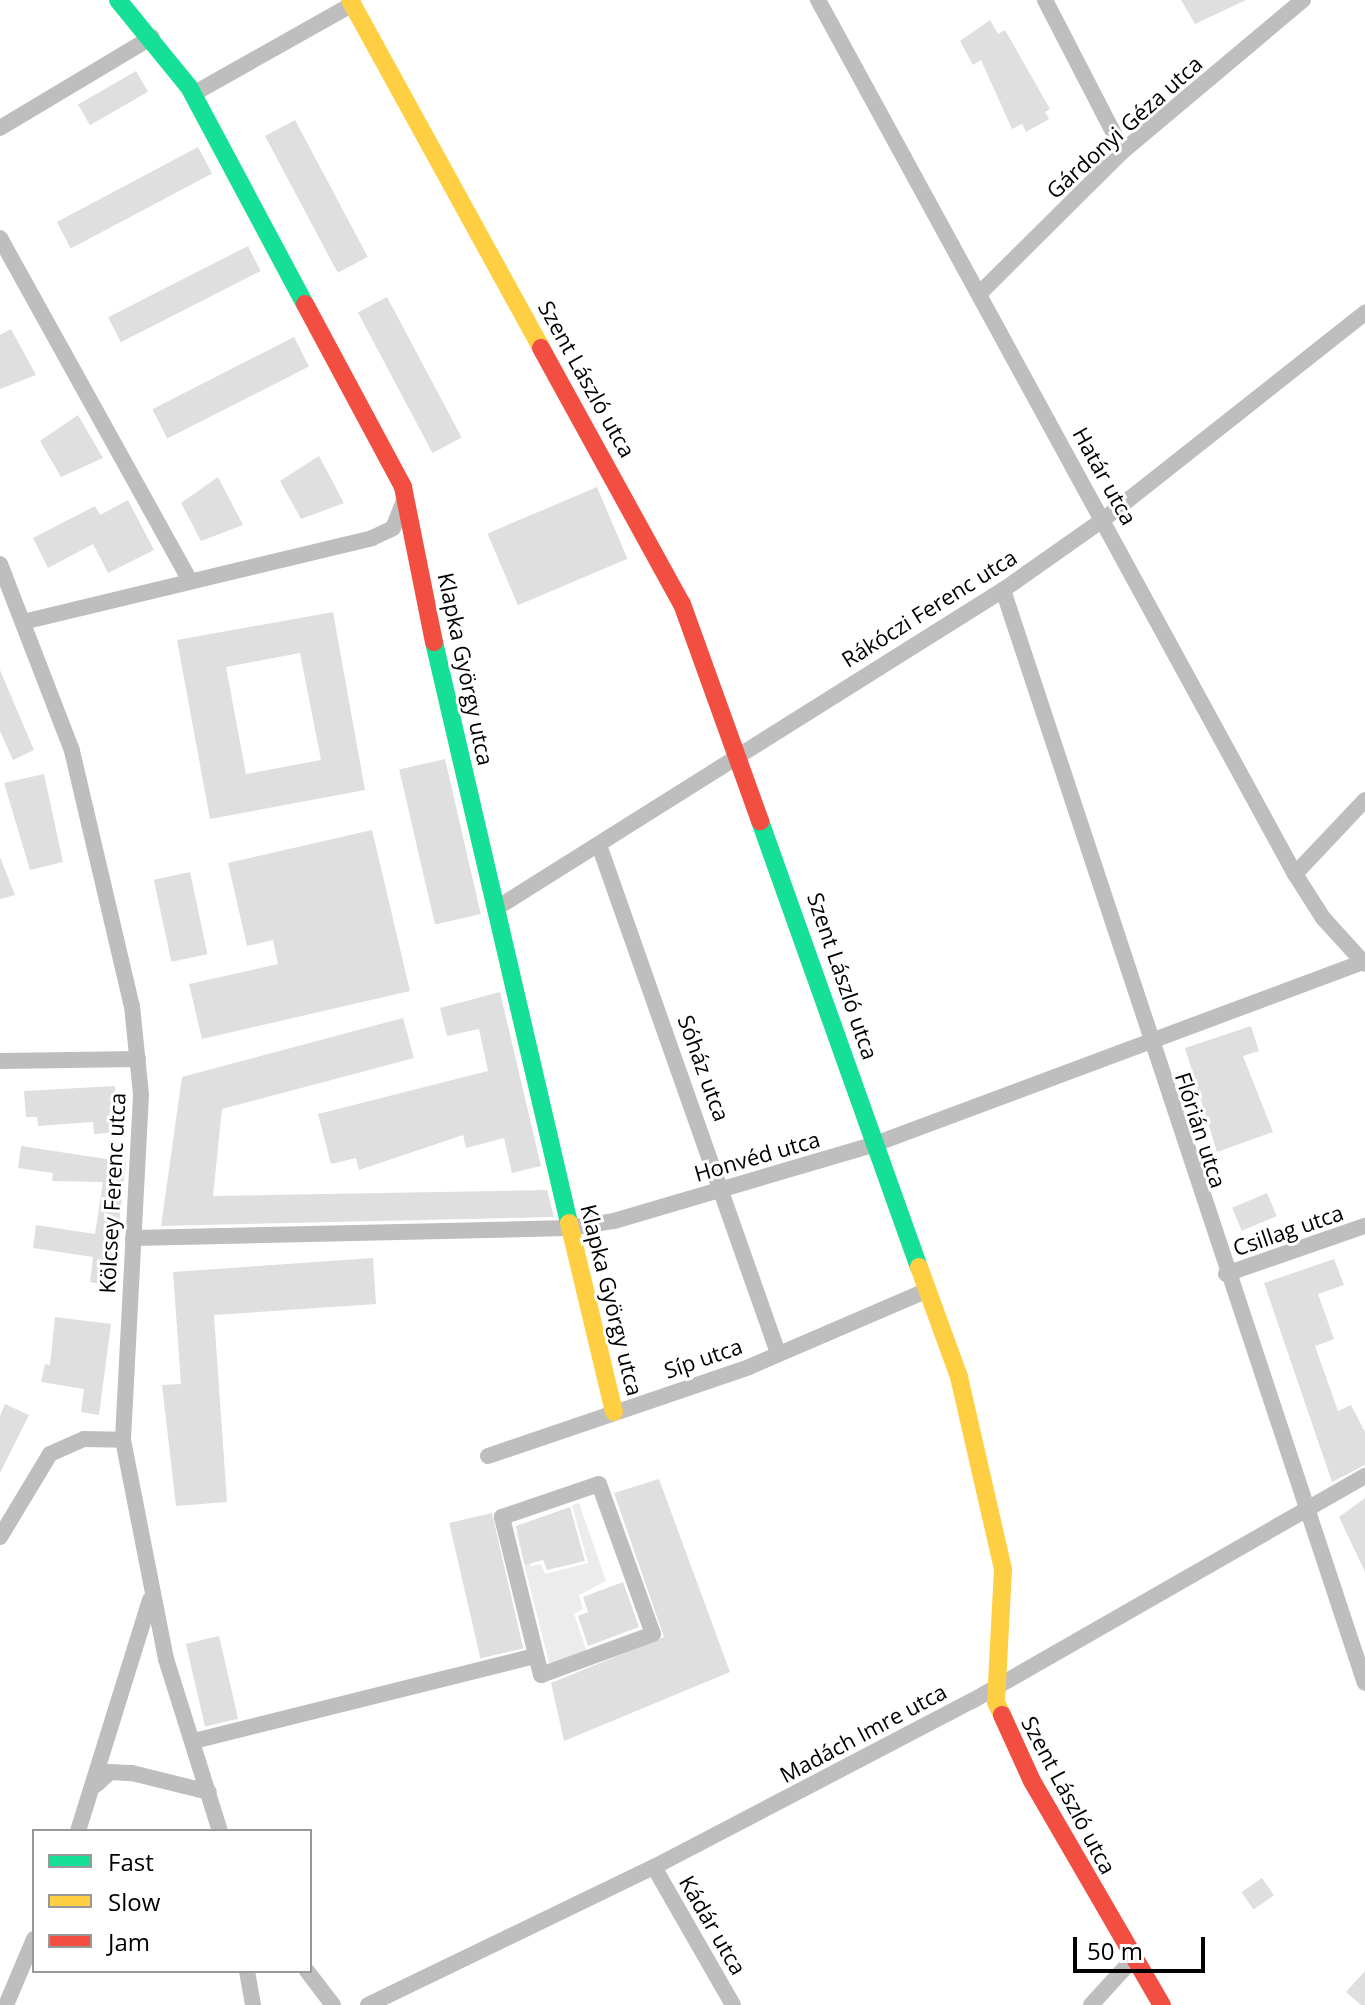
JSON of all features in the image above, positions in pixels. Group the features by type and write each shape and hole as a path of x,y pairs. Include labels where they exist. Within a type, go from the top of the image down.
{"street":[{"name":"Klapka György utca","path":"118,0 152,37 193,94 405,497 495,909 614,1412"},
{"name":"Határ utca","path":"818,0 1104,519 1295,874 1323,918 1364,963"},
{"path":"1045,0 1123,151"},
{"name":"Gárdonyi Géza utca","path":"980,293 1123,151 1303,0"},
{"path":"193,94 352,2"},
{"name":"Szent László utca","path":"352,2 682,604 959,1377 995,1523 1005,1616 995,1684 1002,1719 1032,1781 1162,2005"},
{"path":"0,128 152,37"},
{"path":"0,238 189,579"},
{"name":"Rákóczi Ferenc utca","path":"495,909 737,754 1003,590 1104,519 1365,313"},
{"path":"23,622 189,579 372,538 393,528 405,497"},
{"name":"Kölcsey Ferenc utca","path":"0,564 72,751 132,1006 141,1123 123,1440 151,1597 219,1829"},
{"name":"Flórián utca","path":"1003,590 1303,1509 1365,1683"},
{"path":"1295,874 1365,800"},
{"name":"Sóház utca","path":"599,845 725,1189 778,1353"},
{"name":"Honvéd utca","path":"133,1238 569,1228 725,1189 875,1144 1364,963"},
{"path":"0,1061 138,1059"},
{"name":"Csillag utca","path":"1226,1274 1365,1226"},
{"name":"Síp utca","path":"488,1456 778,1353 928,1290"},
{"path":"0,1537 50,1454 84,1439 123,1440"},
{"name":"Madách Imre utca","path":"368,2005 654,1867 972,1701 995,1684 1365,1476"},
{"path":"599,1484 653,1634 541,1675 528,1658 502,1517 599,1484"},
{"path":"79,1829 96,1785 151,1597"},
{"path":"194,1741 528,1658"},
{"path":"96,1785 110,1772 132,1773 209,1792"},
{"name":"Kádár utca","path":"654,1867 733,2005"},
{"path":"6,2005 32,1944"},
{"path":"1091,2005 1133,1959"},
{"path":"247,1973 253,2005"},
{"path":"309,1973 333,2005"}],"shaded area":[{"path":"579,1503 606,1581 579,1595 583,1609 574,1614 587,1652 550,1666 515,1528 531,1566 541,1564 545,1574 588,1563 572,1505"}],"building":[{"path":"1181,0 1246,0 1195,24"},
{"path":"990,20 998,34 1005,30 1050,109 1045,112 1049,119 1026,132 1022,124 1012,129 981,60 973,65 960,41"},
{"path":"136,71 148,92 90,125 78,104"},
{"path":"295,120 368,257 338,273 265,136"},
{"path":"198,147 212,173 71,249 57,222"},
{"path":"248,246 261,271 121,342 108,317"},
{"path":"387,297 462,437 433,453 358,312"},
{"path":"11,329 36,375 0,389 0,335"},
{"path":"294,337 309,366 167,439 152,409"},
{"path":"78,415 103,458 61,477 40,441"},
{"path":"319,456 344,503 301,519 280,481"},
{"path":"218,477 243,525 201,541 181,503"},
{"path":"597,487 627,559 518,605 487,533"},
{"path":"128,500 154,550 108,573 93,544 48,568 33,538 95,506 100,515"},
{"path":"333,612 365,790 210,819 177,640","holes":["300,653 321,760 246,774 226,667"]},
{"path":"0,670 34,750 13,760 0,731"},
{"path":"445,759 481,914 435,924 399,770"},
{"path":"44,774 63,862 30,870 4,783"},
{"path":"372,830 410,991 202,1039 189,984 278,964 273,940 247,946 228,863"},
{"path":"0,857 15,895 0,899"},
{"path":"190,872 207,954 171,962 154,880"},
{"path":"500,992 541,1166 512,1173 504,1138 466,1148 463,1135 359,1170 356,1158 331,1164 318,1114 488,1071 479,1029 447,1036 440,1008"},
{"path":"403,1018 414,1058 222,1109 213,1196 547,1190 554,1217 161,1226 182,1077"},
{"path":"1251,1026 1259,1051 1243,1056 1273,1132 1217,1152 1185,1048"},
{"path":"115,1086 118,1132 94,1134 93,1122 38,1126 37,1117 26,1117 24,1091"},
{"path":"21,1146 126,1162 112,1286 90,1282 93,1257 33,1248 36,1225 95,1234 103,1182 52,1181 53,1173 18,1168"},
{"path":"1267,1193 1277,1216 1242,1231 1232,1208"},
{"path":"373,1258 376,1304 214,1315 227,1502 176,1506 162,1385 181,1384 173,1272"},
{"path":"1334,1259 1344,1285 1318,1294 1334,1339 1315,1346 1338,1411 1351,1405 1365,1432 1365,1465 1332,1482 1264,1283"},
{"path":"55,1317 111,1324 99,1415 81,1412 84,1389 41,1382 45,1364 50,1365"},
{"path":"5,1404 29,1415 0,1473 0,1416"},
{"path":"659,1479 730,1672 564,1741 551,1683 664,1637 614,1493"},
{"path":"1365,1498 1365,1572 1339,1517"},
{"path":"570,1507 585,1561 547,1570 543,1560 525,1565 516,1526"},
{"path":"492,1513 523,1648 480,1658 449,1523"},
{"path":"623,1582 639,1627 588,1646 578,1616 588,1612 583,1597"},
{"path":"219,1636 238,1719 205,1726 186,1644"},
{"path":"1262,1878 1274,1895 1254,1910 1242,1892"},
{"path":"1365,1971 1365,2005 1361,2005 1346,1992"}],"traffic: fast":[{"path":"118,0 189,87 305,304"},
{"path":"434,642 569,1223"},
{"path":"760,821 919,1267"}],"traffic: slow":[{"path":"350,0 541,348"},
{"path":"569,1223 614,1412"},
{"path":"919,1267 959,1377 1003,1569 996,1702 1002,1715"}],"traffic: jam":[{"path":"305,304 403,487 434,642"},
{"path":"541,348 682,604 760,821"},
{"path":"1002,1715 1032,1781 1162,2005"}]}
